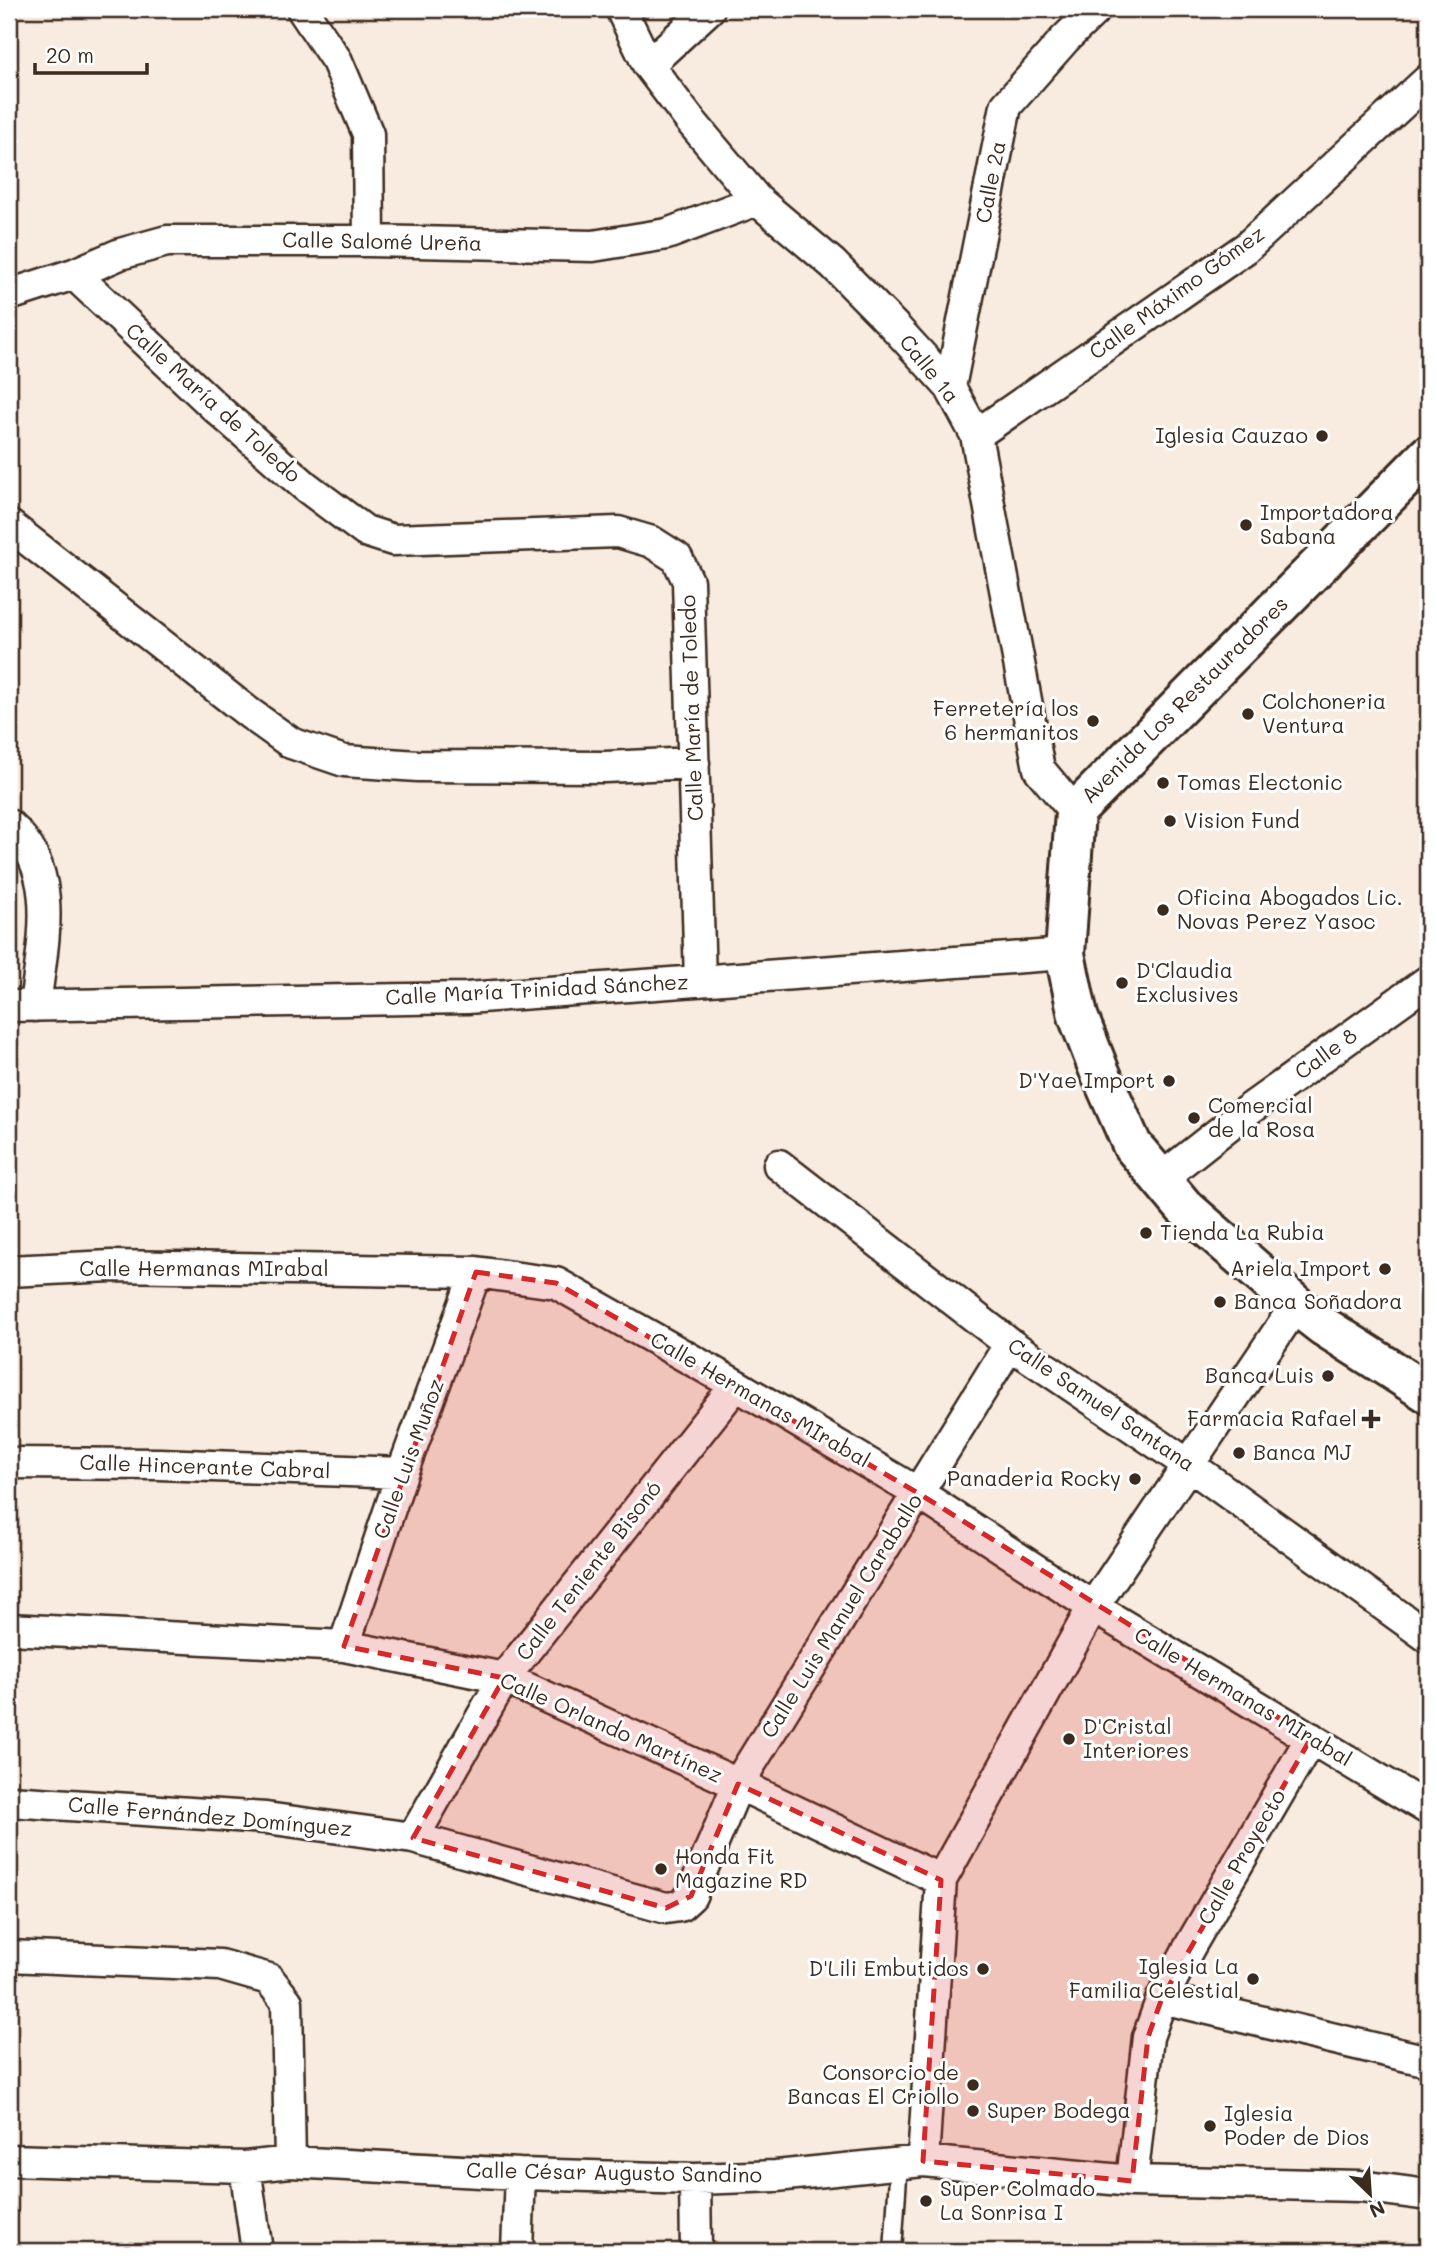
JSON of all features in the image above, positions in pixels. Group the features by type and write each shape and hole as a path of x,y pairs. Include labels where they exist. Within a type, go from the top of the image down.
{"street":[{"path":"302,9 337,61 368,134 369,241"},
{"name":"Calle 1a","path":"621,9 648,65 757,200 833,264 950,387 976,435 1039,769 1075,812"},
{"path":"648,65 709,9"},
{"name":"Calle 2a","path":"950,387 1006,106 1065,39 1096,9"},
{"name":"Calle Máximo Gómez","path":"976,435 1246,248 1428,80"},
{"name":"Calle Salomé Ureña","path":"9,295 74,274 120,254 167,241 369,241 593,246 667,234 757,200"},
{"name":"Calle María de Toledo","path":"74,274 215,407 304,486 365,531 393,540 618,532 652,542 677,558 688,581 700,981"},
{"name":"Avenida Los Restauradores","path":"1428,455 1075,812 1065,954 1079,1016 1099,1070 1132,1145 1159,1180 1184,1207 1296,1305 1323,1326 1428,1393"},
{"path":"9,525 291,743 344,761 418,766 605,767 694,763"},
{"path":"9,825 21,836 40,868 46,911 22,1006"},
{"name":"Calle María Trinidad Sánchez","path":"22,1006 467,998 1065,954"},
{"name":"Calle 8","path":"1159,1180 1244,1113 1428,981"},
{"name":"Calle Samuel Santana","path":"779,1165 1010,1344 1189,1465 1428,1637"},
{"name":"Calle Hermanas MIrabal","path":"9,1270 111,1266 476,1272 556,1283 918,1493 1093,1607 1428,1809"},
{"name":"Calle Luis Muñoz","path":"344,1646 402,1473 476,1272"},
{"path":"911,2162 941,1880 1093,1607 1296,1305"},
{"name":"Calle Luis Manuel Caraballo","path":"691,1896 738,1784 1010,1344"},
{"name":"Calle Teniente Bisonó","path":"413,1838 505,1678 736,1385"},
{"name":"Calle Hincerante Cabral","path":"9,1463 159,1464 402,1473"},
{"name":"Calle Orlando Martínez","path":"9,1629 344,1646 505,1678 941,1880"},
{"name":"Calle Proyecto","path":"1132,2181 1148,2037 1162,1998 1311,1738"},
{"name":"Calle Fernández Domínguez","path":"9,1801 266,1818 413,1838 666,1908 680,1906 691,1896"},
{"path":"9,1956 220,1965 269,1979 287,2002 290,2162"},
{"path":"1162,1998 1428,2061"},
{"name":"Calle César Augusto Sandino","path":"9,2160 245,2167 290,2162 520,2174 695,2179 776,2176 911,2162 1132,2181 1360,2186 1428,2195"},
{"path":"245,2167 257,2251"},
{"path":"517,2251 520,2174"},
{"path":"695,2179 696,2251"}],"lane":[{"path":"893,2251 911,2162"}],"highlighted area":[{"path":"476,1272 556,1283 918,1493 1311,1738 1162,1998 1148,2037 1132,2181 923,2161 941,1880 738,1784 691,1896 666,1908 413,1838 504,1678 344,1646"}],"place":[{"name":"Iglesia Cauzao","path":"1322,436"},
{"name":"Importadora Sabana","path":"1246,525"},
{"name":"Colchoneria Ventura","path":"1248,714"},
{"name":"Ferretería los 6 hermanitos","path":"1093,721"},
{"name":"Tomas Electonic","path":"1163,783"},
{"name":"Vision Fund","path":"1170,821"},
{"name":"Oficina Abogados Lic. Novas Perez Yasoc","path":"1163,910"},
{"name":"D'Claudia Exclusives","path":"1122,983"},
{"name":"D'Yae Import","path":"1169,1081"},
{"name":"Comercial de la Rosa","path":"1194,1118"},
{"name":"Tienda La Rubia","path":"1146,1233"},
{"name":"Ariela Import","path":"1385,1269"},
{"name":"Banca Soñadora","path":"1220,1302"},
{"name":"Banca Luis","path":"1328,1376"},
{"name":"Farmacia Rafael","path":"1371,1419"},
{"name":"Banca MJ","path":"1239,1453"},
{"name":"Panaderia Rocky","path":"1135,1479"},
{"name":"D'Cristal Interiores","path":"1069,1739"},
{"name":"Honda Fit Magazine RD","path":"661,1869"},
{"name":"D'Lili Embutidos","path":"983,1969"},
{"name":"Iglesia La Familia Celestial","path":"1253,1979"},
{"name":"Consorcio de Bancas El Criollo","path":"973,2085"},
{"name":"Super Bodega","path":"973,2111"},
{"name":"Iglesia Poder de Dios","path":"1210,2126"},
{"name":"Super Colmado La Sonrisa I","path":"926,2201"}]}
